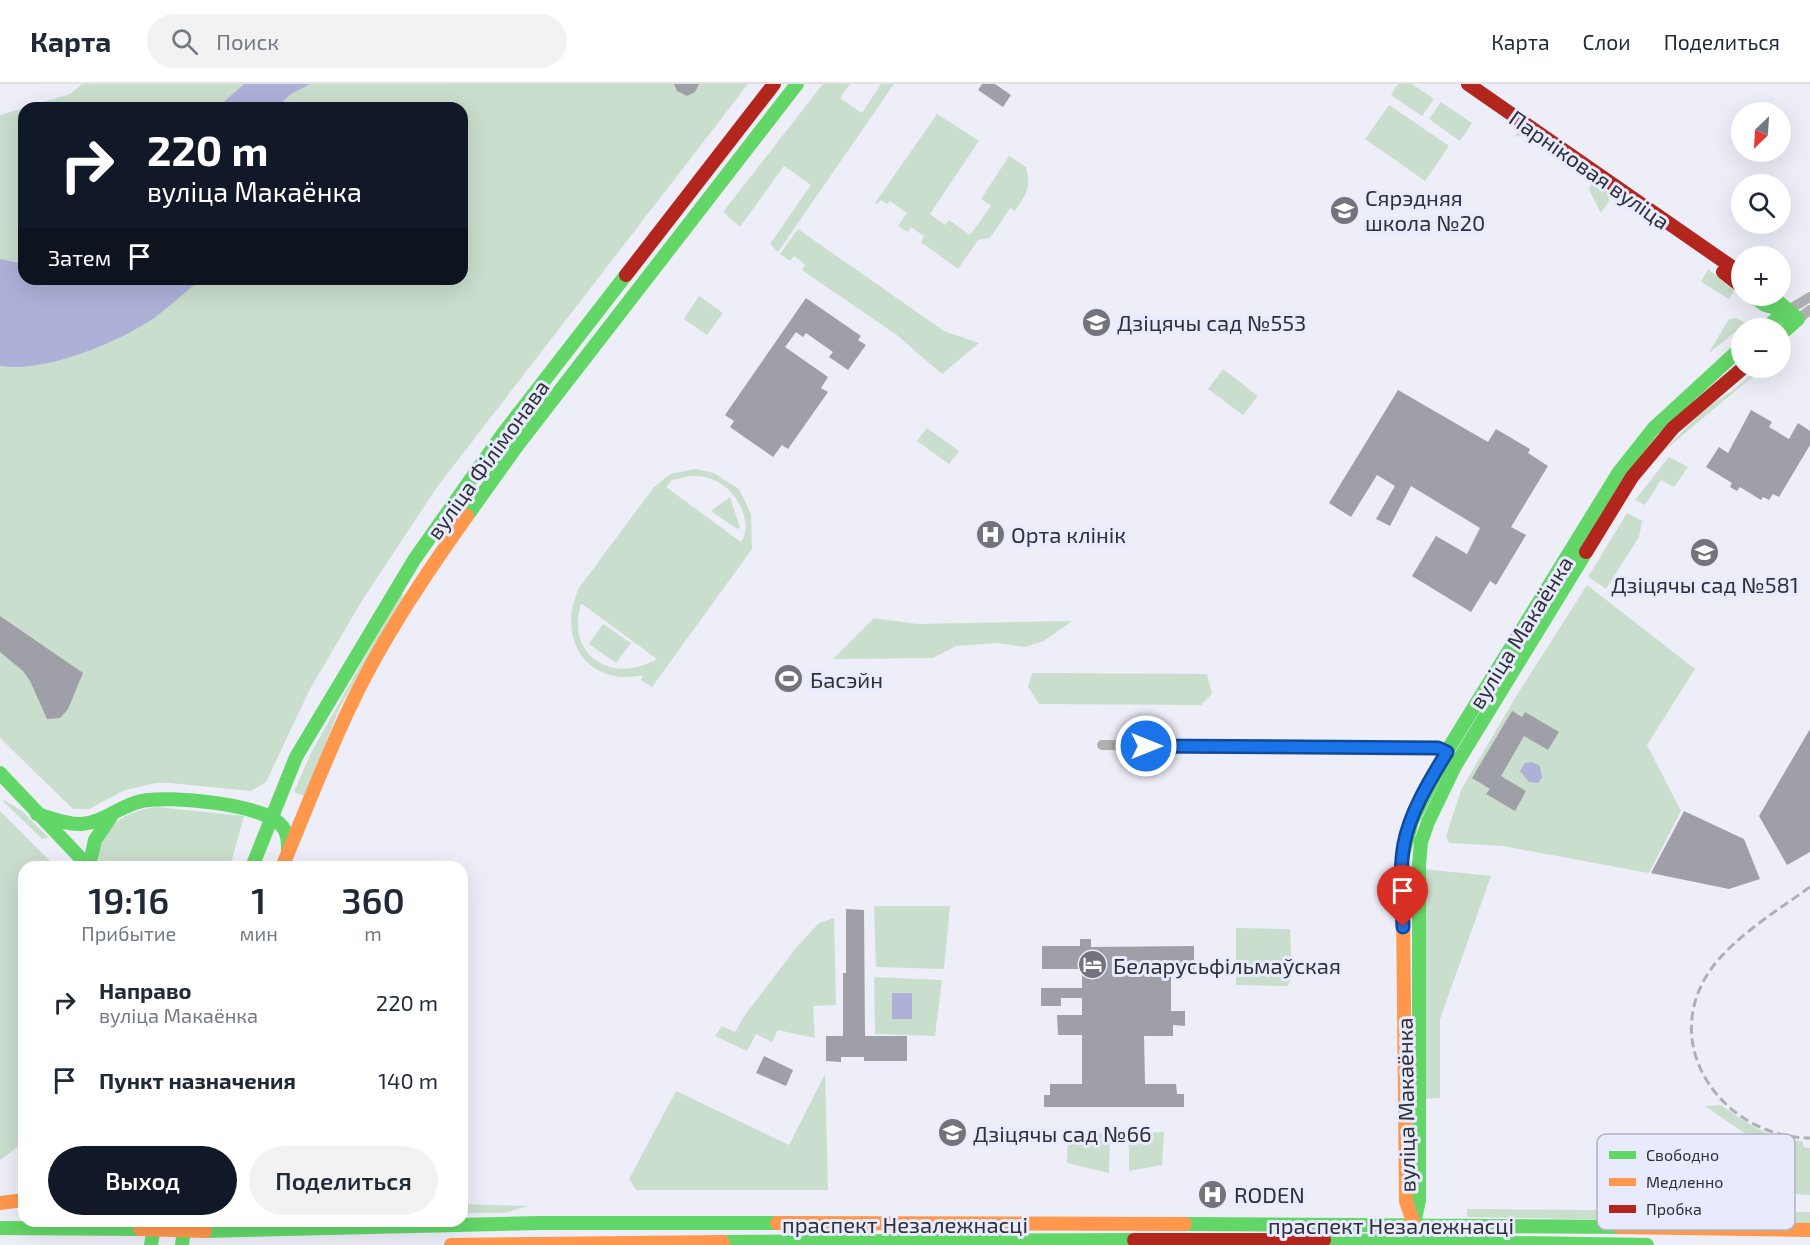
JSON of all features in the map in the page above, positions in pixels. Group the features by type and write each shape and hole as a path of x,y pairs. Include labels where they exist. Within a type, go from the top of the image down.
{"main road":[{"name":"вуліца Філімонава","path":"254,861 296,757 414,560 502,435 774,84"},
{"name":"вуліца Філімонава","path":"285,861 348,710 396,622 429,569 517,446 797,84"},
{"name":"Парніковая вуліца","path":"1468,84 1731,266"},
{"path":"743,124 757,135"},
{"path":"673,215 687,226"},
{"name":"Парніковая вуліца","path":"1682,233 1731,277"},
{"path":"1768,306 1792,315"},
{"path":"1783,306 1792,315"},
{"path":"1786,318 1792,315"},
{"name":"вуліца Макаёнка","path":"1414,1225 1406,1201 1402,873 1403,850 1412,820 1447,752 1551,585 1606,491 1653,429 1708,375 1731,356"},
{"name":"вуліца Макаёнка","path":"1414,1225 1419,1200 1418,895 1420,852 1428,822 1461,757 1632,477 1673,428 1731,378"},
{"path":"1606,491 1619,499"},
{"path":"414,560 429,569"},
{"path":"0,773 83,861"},
{"path":"37,814 78,824 100,820 117,810 139,802 163,799 247,808 271,817 279,823 289,841 285,861"},
{"path":"90,861 95,840 117,810"},
{"path":"1403,850 1420,852"},
{"path":"0,1203 18,1201"},
{"path":"468,1220 505,1224"},
{"name":"праспект Незалежнасці","path":"468,1225 1414,1225 1597,1227"},
{"path":"1414,1225 1414,1243"},
{"path":"151,1245 154,1227"},
{"path":"182,1245 184,1227"},
{"name":"праспект Незалежнасці","path":"0,1228 205,1231 376,1227"},
{"name":"праспект Незалежнасці","path":"1795,1230 1810,1230"},
{"name":"праспект Незалежнасці","path":"451,1245 1086,1240 1647,1245"}],"street":[{"path":"1792,315 1810,297"},
{"path":"1792,315 1810,310"},
{"path":"1102,745 1438,748 1447,752"}],"green space":[{"path":"82,84 748,84 437,487 363,599 309,691 266,782 251,791 156,783 125,790 89,809 73,809 0,738 0,115 18,110 18,285 468,285 468,102 43,102 70,94"},
{"path":"823,84 850,84 840,98 862,113 881,84 894,84 778,252 770,244 811,185 784,166 740,227 723,212"},
{"path":"1398,84 1412,84 1434,99 1422,116 1391,95"},
{"path":"1441,102 1472,123 1460,141 1429,119"},
{"path":"1389,105 1449,146 1425,181 1365,139"},
{"path":"937,114 979,141 930,214 945,225 949,220 970,235 991,206 981,199 1009,156 1026,167 1028,181 1027,190 1015,211 1010,208 990,238 978,240 958,269 921,242 924,236 911,227 908,232 898,226 907,213 890,201 887,204 881,200 875,203"},
{"path":"1520,131 1608,192 1609,201 1601,213 1589,190 1591,183 1522,135 1517,137 1516,134"},
{"path":"798,229 944,331 979,343 942,374 898,336 802,270 805,264 794,256 790,261 780,254"},
{"path":"1708,269 1731,288 1731,296 1729,299 1701,282"},
{"path":"699,296 723,313 707,335 684,319"},
{"path":"1731,319 1731,335 1708,354"},
{"path":"1223,369 1258,396 1243,415 1208,389"},
{"path":"1748,378 1751,378 1660,454 1706,408"},
{"path":"927,428 959,451 949,464 917,441"},
{"path":"1669,457 1688,467 1674,487 1661,480 1645,505 1635,500"},
{"path":"695,469 714,473 739,489 751,514 752,549 652,687 641,680 643,675 623,677 606,674 592,666 581,655 574,640 571,624 573,606 579,588 654,487 670,474","holes":["701,476 719,482 733,494 745,520 745,532 741,542 666,487 672,480","582,604 657,659 624,669 609,667 596,661 586,651 580,638 578,622"]},
{"path":"730,497 740,527 737,529 711,511"},
{"path":"1627,513 1642,521 1639,537 1606,589 1588,577"},
{"path":"1587,585 1695,669 1647,745 1681,811 1649,873 1503,846 1449,843 1446,836 1461,790 1515,698"},
{"path":"401,593 404,595 340,707 304,796 294,792 311,753"},
{"path":"874,618 917,624 1072,621 1044,641 1025,647 997,643 956,646 933,658 833,659"},
{"path":"603,624 631,643 616,663 589,644"},
{"path":"1032,673 1207,674 1212,694 1201,705 1039,704 1028,687"},
{"path":"4,800 22,811 49,838 42,839"},
{"path":"156,807 244,816 232,861 100,861 100,844 112,825 144,809"},
{"path":"0,811 50,861 18,861 18,1146 0,1160"},
{"path":"1424,869 1491,876 1440,1019 1440,1098 1424,1099"},
{"path":"874,906 950,906 944,969 876,967"},
{"path":"834,918 836,1005 813,1006 815,1038 778,1030 772,1042 756,1034 747,1051 715,1036 722,1026 735,1032 745,1015 796,948 819,923"},
{"path":"1236,928 1290,929 1292,974 1288,986 1236,985"},
{"path":"874,977 942,980 935,1036 875,1034"},
{"path":"825,1074 828,1190 636,1190 629,1179 676,1091 789,1145"},
{"path":"1721,1105 1758,1129 1771,1134 1746,1134 1705,1106"},
{"path":"1068,1131 1110,1134 1109,1173 1067,1163"},
{"path":"1164,1132 1162,1165 1129,1171 1129,1134"},
{"path":"1795,1140 1802,1141 1804,1147 1810,1148 1810,1195 1795,1194"},
{"path":"468,1204 528,1206 504,1213 468,1213"},
{"path":"1467,1209 1597,1210 1597,1219 1467,1217"},
{"path":"1795,1212 1810,1212 1810,1223 1795,1223"}],"water":[{"path":"244,84 310,84 291,94 282,102 224,102"},
{"path":"0,259 18,263 18,285 194,285 139,328 101,346 38,365 0,366"},
{"path":"1532,762 1540,766 1542,778 1538,783 1529,782 1520,771 1525,763"},
{"path":"892,993 912,993 912,1019 892,1019"}],"building":[{"path":"674,84 699,84 695,92 687,96 677,91"},
{"path":"982,84 995,84 1011,95 1003,107 978,90"},
{"path":"806,298 861,336 858,340 866,345 848,370 829,357 833,352 806,333 803,337 796,332 785,347 828,377 821,388 828,392 788,449 782,445 773,457 730,427 734,421 725,415"},
{"path":"1398,390 1488,442 1496,429 1530,449 1528,453 1548,466 1511,527 1526,535 1496,585 1490,581 1471,612 1412,576 1436,536 1467,554 1480,528 1411,486 1390,526 1376,519 1395,486 1377,475 1351,517 1329,503"},
{"path":"1751,410 1772,422 1769,427 1789,439 1798,423 1810,431 1810,445 1779,497 1773,494 1769,500 1763,497 1761,500 1740,487 1737,491 1730,487 1732,483 1706,467 1719,447 1728,453"},
{"path":"0,616 83,673 68,709 60,718 47,719 23,671 0,652"},
{"path":"1512,711 1522,717 1525,712 1559,732 1548,750 1524,736 1501,776 1526,791 1515,811 1486,794 1490,789 1472,778"},
{"path":"1810,729 1810,852 1787,865 1759,816"},
{"path":"1684,811 1744,839 1760,879 1729,889 1651,873"},
{"path":"846,909 864,910 865,1036 907,1036 907,1061 864,1061 864,1057 841,1057 841,1062 826,1061 826,1036 843,1036"},
{"path":"1080,939 1091,939 1091,947 1194,946 1194,972 1171,972 1171,1011 1185,1011 1185,1026 1173,1025 1173,1036 1144,1036 1145,1084 1176,1084 1177,1094 1184,1094 1184,1107 1044,1107 1044,1095 1050,1095 1050,1084 1082,1084 1082,1035 1058,1035 1057,1015 1082,1015 1082,998 1061,998 1061,1006 1041,1006 1041,988 1082,988 1082,969 1042,969 1042,946 1080,946"},
{"path":"764,1056 793,1070 786,1086 756,1073"}],"railway":[{"path":"1779,1134 1750,1122 1726,1104 1708,1082 1696,1056 1691,1028 1696,998 1711,969 1721,957 1757,925 1810,887"},
{"path":"1795,1136 1810,1138"}],"traffic: fast":[{"path":"467,516 517,446 797,84"},
{"path":"254,861 296,757 414,560 502,435 626,275"},
{"path":"1769,306 1787,311"},
{"path":"1783,306 1798,319 1791,325"},
{"path":"1778,318 1787,311"},
{"path":"1403,907 1402,859 1412,821 1447,751 1619,472 1653,429 1731,357"},
{"path":"1414,1224 1419,1200 1419,865 1421,842 1455,766 1586,552"},
{"path":"0,773 83,861"},
{"path":"37,814 82,824 98,820 142,801 173,799 215,803 271,818 285,831 288,851"},
{"path":"90,861 95,840 112,815"},
{"path":"468,1225 777,1223"},
{"path":"1185,1224 1597,1227"},
{"path":"151,1245 154,1227"},
{"path":"182,1245 184,1227"},
{"path":"205,1231 372,1227"},
{"path":"0,1228 140,1229"},
{"path":"723,1242 1134,1240"},
{"path":"1324,1240 1647,1245"}],"traffic: slow":[{"path":"285,861 360,685 403,611 467,516"},
{"path":"1403,907 1406,1201 1414,1225"},
{"path":"0,1203 18,1201"},
{"path":"777,1223 1185,1224"},
{"path":"140,1229 205,1231"},
{"path":"1795,1230 1810,1230"},
{"path":"451,1245 723,1242"}],"traffic: jam":[{"path":"626,275 774,84"},
{"path":"1468,84 1731,266"},
{"path":"1723,272 1731,278"},
{"path":"1586,552 1632,477 1673,428 1731,378"},
{"path":"1134,1240 1324,1240"}],"place":[{"name":"Сярэдняя школа №20","path":"1344,210"},
{"name":"Дзіцячы сад №553","path":"1096,322"},
{"name":"Орта клінік","path":"990,534"},
{"name":"Дзіцячы сад №581","path":"1705,552"},
{"name":"Басэйн","path":"789,679"},
{"name":"Беларусьфільмаўская","path":"1092,965"},
{"name":"Дзіцячы сад №66","path":"952,1133"},
{"name":"RODEN","path":"1213,1194"}],"route":[{"path":"1146,746 1438,748 1447,752 1432,777 1404,843 1402,859 1403,927"}]}
